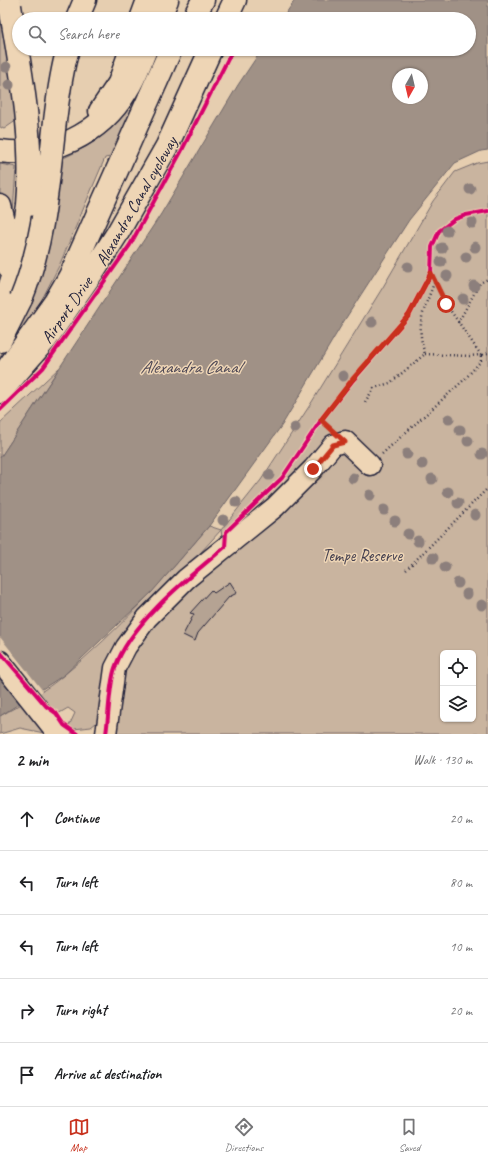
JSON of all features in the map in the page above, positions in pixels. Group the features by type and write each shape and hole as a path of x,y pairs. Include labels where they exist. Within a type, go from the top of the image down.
{"main road":[{"path":"80,12 85,0"},
{"path":"162,12 167,0"},
{"path":"188,12 193,0"},
{"path":"197,12 203,0"},
{"path":"229,12 235,0"},
{"path":"9,3 12,21"},
{"path":"0,341 16,293 24,234 30,164 22,79 18,56"},
{"path":"0,313 16,293 34,264 40,237 61,80 66,56"},
{"path":"0,150 38,152 70,142 102,121 127,90 143,56"},
{"path":"0,379 55,302 70,276 168,56"},
{"path":"140,120 173,56"},
{"name":"Airport Drive","path":"0,392 46,339 117,234 161,158 208,56"},
{"path":"0,141 30,145 70,142"},
{"path":"0,206 8,238 9,260 8,276 0,309"}],"street":[{"path":"143,12 147,0"},
{"path":"70,142 108,100 118,83 128,56"},
{"path":"106,734 115,668 126,647 147,618 186,579 275,507 313,469 329,448 336,443 345,442 349,444 370,465"},
{"path":"0,661 55,728"}],"path":[{"path":"428,279 431,271"},
{"path":"370,465 465,378 481,361 481,355 458,323 434,283 431,271"},
{"path":"458,323 480,283 488,279"},
{"path":"425,354 421,340 420,322 434,283"},
{"path":"365,402 374,388 390,382 425,354 469,356 488,353"},
{"path":"406,570 488,488"}],"green space":[{"path":"0,9 17,120 4,129 0,127"},
{"path":"152,56 159,56 115,156 105,158 59,266 35,313 0,364 0,357 5,349 60,160 102,136 115,122 134,92"},
{"name":"Tempe Reserve","path":"488,161 488,734 114,734 121,671 149,628 181,595 225,558 221,530 261,480 310,405 383,287 433,201 455,172 477,163"},
{"path":"0,164 16,167 13,213 9,213 0,194"},
{"path":"59,368 0,458 0,423"},
{"path":"209,526 221,530 112,650 100,697 101,715 96,723 91,727 74,729 69,726 75,713 68,708 39,725 44,730 44,733 20,728 0,734 0,716 49,686 103,641 158,585"}],"water":[{"name":"Alexandra Canal","path":"295,0 488,0 488,150 481,151 455,163 409,220 344,321 282,425 209,526 152,592 64,675 0,716 0,458 161,214 238,85 257,56 476,56 476,12 287,12"}],"pier":[{"path":"0,637 43,691 25,704 0,673"}],"building":[{"path":"230,582 237,593 229,597 198,633 195,641 183,635 194,614 190,613 211,590 214,593"}],"cycle path":[{"name":"Alexandra Canal cycleway","path":"0,410 43,368 130,245 181,152 229,56"},
{"path":"106,734 113,675 123,651 133,634 162,602 225,547 226,532 282,478 321,420 352,381 409,315 431,273 432,247 439,231 455,219 466,215 488,211"},
{"path":"0,652 46,706 56,713 64,725 77,734"}],"route":[{"path":"313,469 333,445 336,443 345,442 321,420 352,380 409,315 431,273 434,283 446,304"}]}
